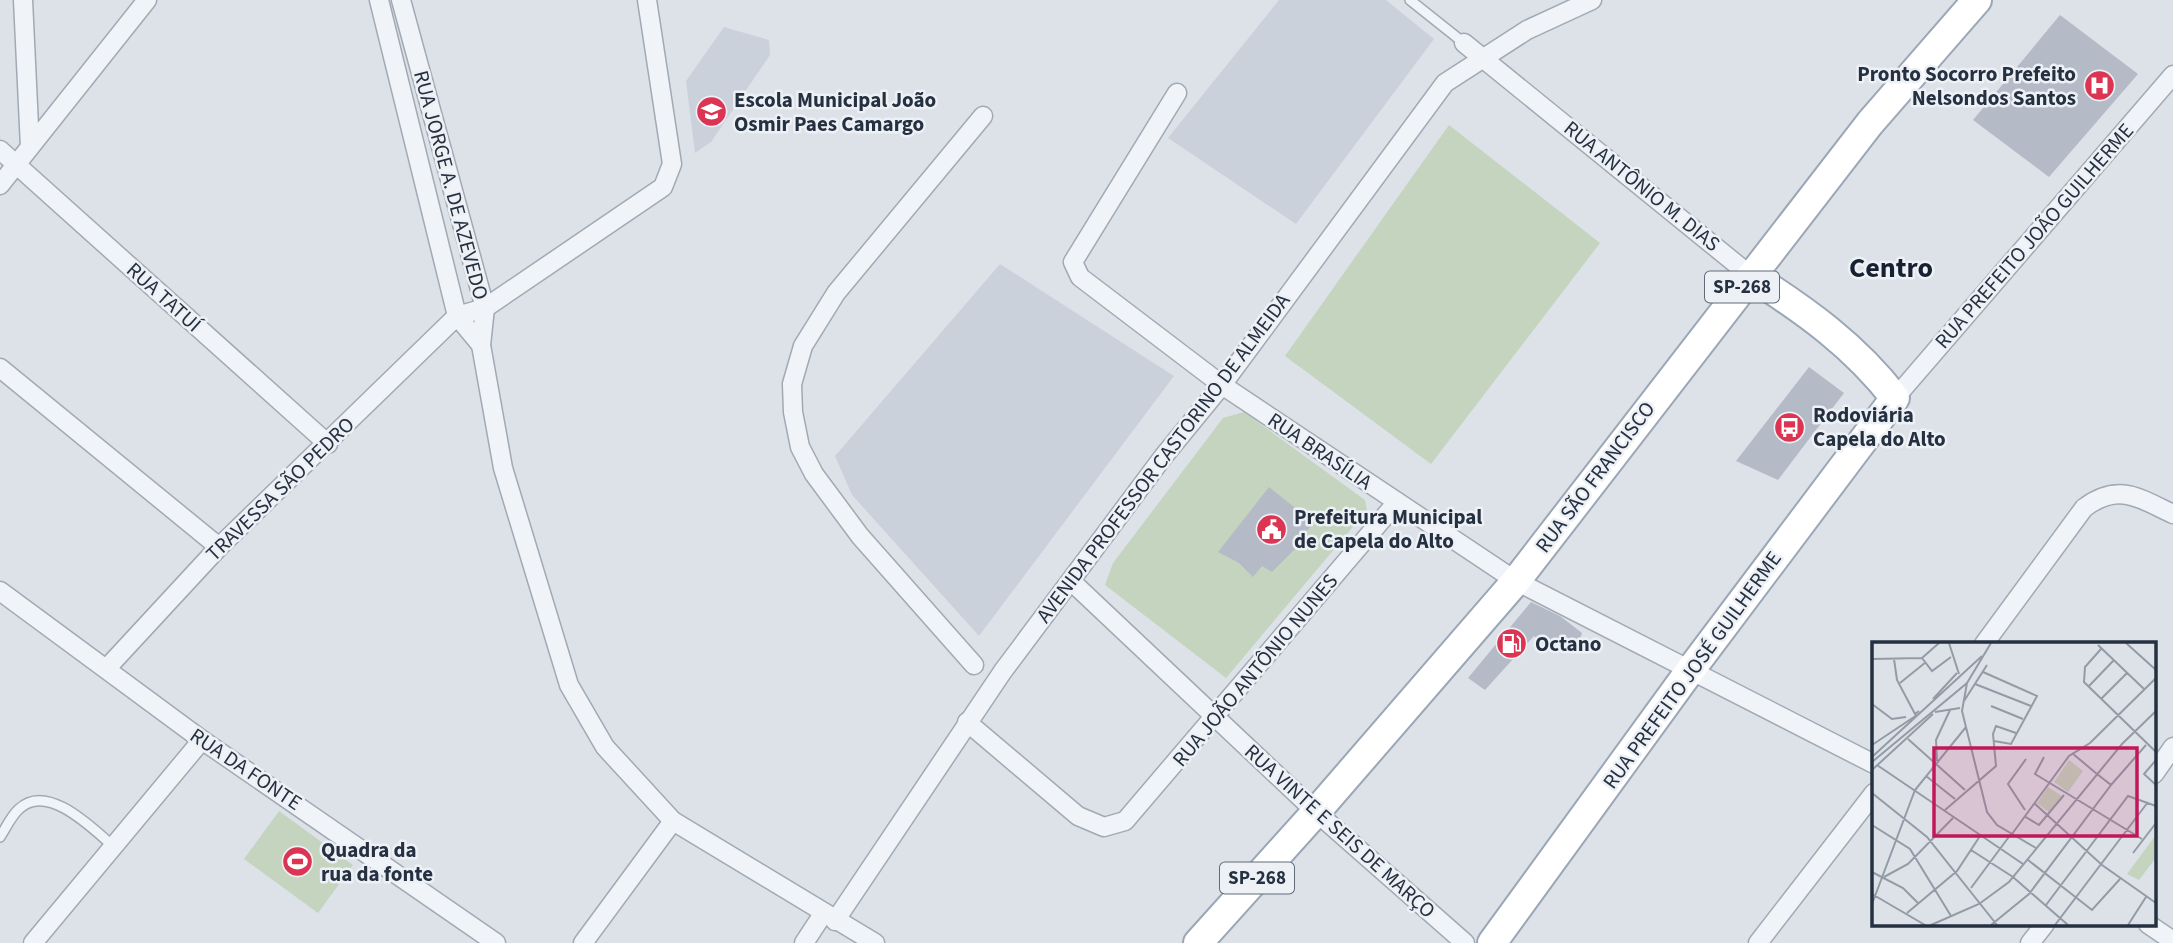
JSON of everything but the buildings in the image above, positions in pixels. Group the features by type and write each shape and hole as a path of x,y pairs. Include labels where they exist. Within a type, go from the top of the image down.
{"main road":[{"name":"RUA SÃO FRANCISCO","path":"1198,943 1316,813 1516,581 1870,123 1977,0"},
{"name":"RUA ANTÔNIO M. DIAS","path":"1751,275 1838,337 1870,365 1895,398"},
{"name":"RUA PREFEITO JOSÉ GUILHERME","path":"1492,943 1689,672 1895,398"}],"street":[{"path":"23,0 30,147"},
{"path":"0,185 147,0"},
{"name":"RUA JORGE A. DE AZEVEDO","path":"379,0 457,316 481,345"},
{"name":"RUA JORGE A. DE AZEVEDO","path":"401,0 485,308 481,345"},
{"path":"457,316 485,308 663,187 672,164 647,0"},
{"name":"AVENIDA PROFESSOR CASTORINO DE ALMEIDA","path":"804,943 829,917 1071,581 1222,385 1445,83 1527,30 1592,0"},
{"name":"RUA ANTÔNIO M. DIAS","path":"1464,43 1751,275"},
{"name":"RUA PREFEITO JOÃO GUILHERME","path":"1895,398 2173,75"},
{"name":"RUA BRASÍLIA","path":"1177,93 1073,262 1080,277 1222,385 1516,581 1689,672 1872,763"},
{"path":"974,665 860,536 814,474 800,447 793,412 793,384 803,346 836,293 983,116"},
{"name":"RUA TATUÍ","path":"0,150 328,444"},
{"name":"TRAVESSA SÃO PEDRO","path":"107,668 219,547 328,444 406,362 457,316"},
{"path":"481,345 503,468 569,685 605,747 673,821 875,943"},
{"path":"0,368 219,547"},
{"path":"1985,642 2084,508 2110,494 2133,496 2173,514"},
{"name":"RUA JOÃO ANTÔNIO NUNES","path":"967,722 1078,816 1104,827 1125,821 1216,718 1397,502"},
{"path":"1071,581 1216,718"},
{"name":"RUA DA FONTE","path":"0,590 202,740 493,942"},
{"name":"RUA VINTE E SEIS DE MARÇO","path":"1216,718 1316,813 1465,943"},
{"path":"33,943 202,740"},
{"path":"2156,771 2173,747"},
{"path":"1758,943 1872,796"},
{"path":"583,943 673,821"},
{"path":"2030,943 2043,926"},
{"path":"2151,926 2173,941"}],"lane":[{"path":"1410,0 1464,43"},
{"path":"0,837 19,808 37,800 55,804 82,820 113,846"}],"shaded area":[{"path":"1279,0 1386,0 1434,39 1296,224 1168,138"},
{"name":"Escola Municipal João Osmir Paes Camargo","path":"724,27 769,40 770,55 711,142 695,153 686,81"},
{"path":"1000,264 1174,376 979,636 852,495 835,456"}],"green space":[{"path":"1449,125 1600,243 1431,464 1285,356"},
{"path":"1244,412 1365,500 1367,510 1226,678 1105,585 1113,563 1223,418"},
{"name":"Quadra da rua da fonte","path":"279,811 353,865 318,913 244,859"}],"place":[{"name":"Pronto Socorro Prefeito Nelsondos Santos","path":"2099,86"},
{"name":"Escola Municipal João Osmir Paes Camargo","path":"711,112"},
{"name":"Rodoviária Capela do Alto","path":"1790,427"},
{"name":"Prefeitura Municipal de Capela do Alto","path":"1271,529"},
{"name":"Octano","path":"1512,644"},
{"name":"Quadra da rua da fonte","path":"298,862"}],"district":[{"name":"Centro","path":"1891,268"}]}
